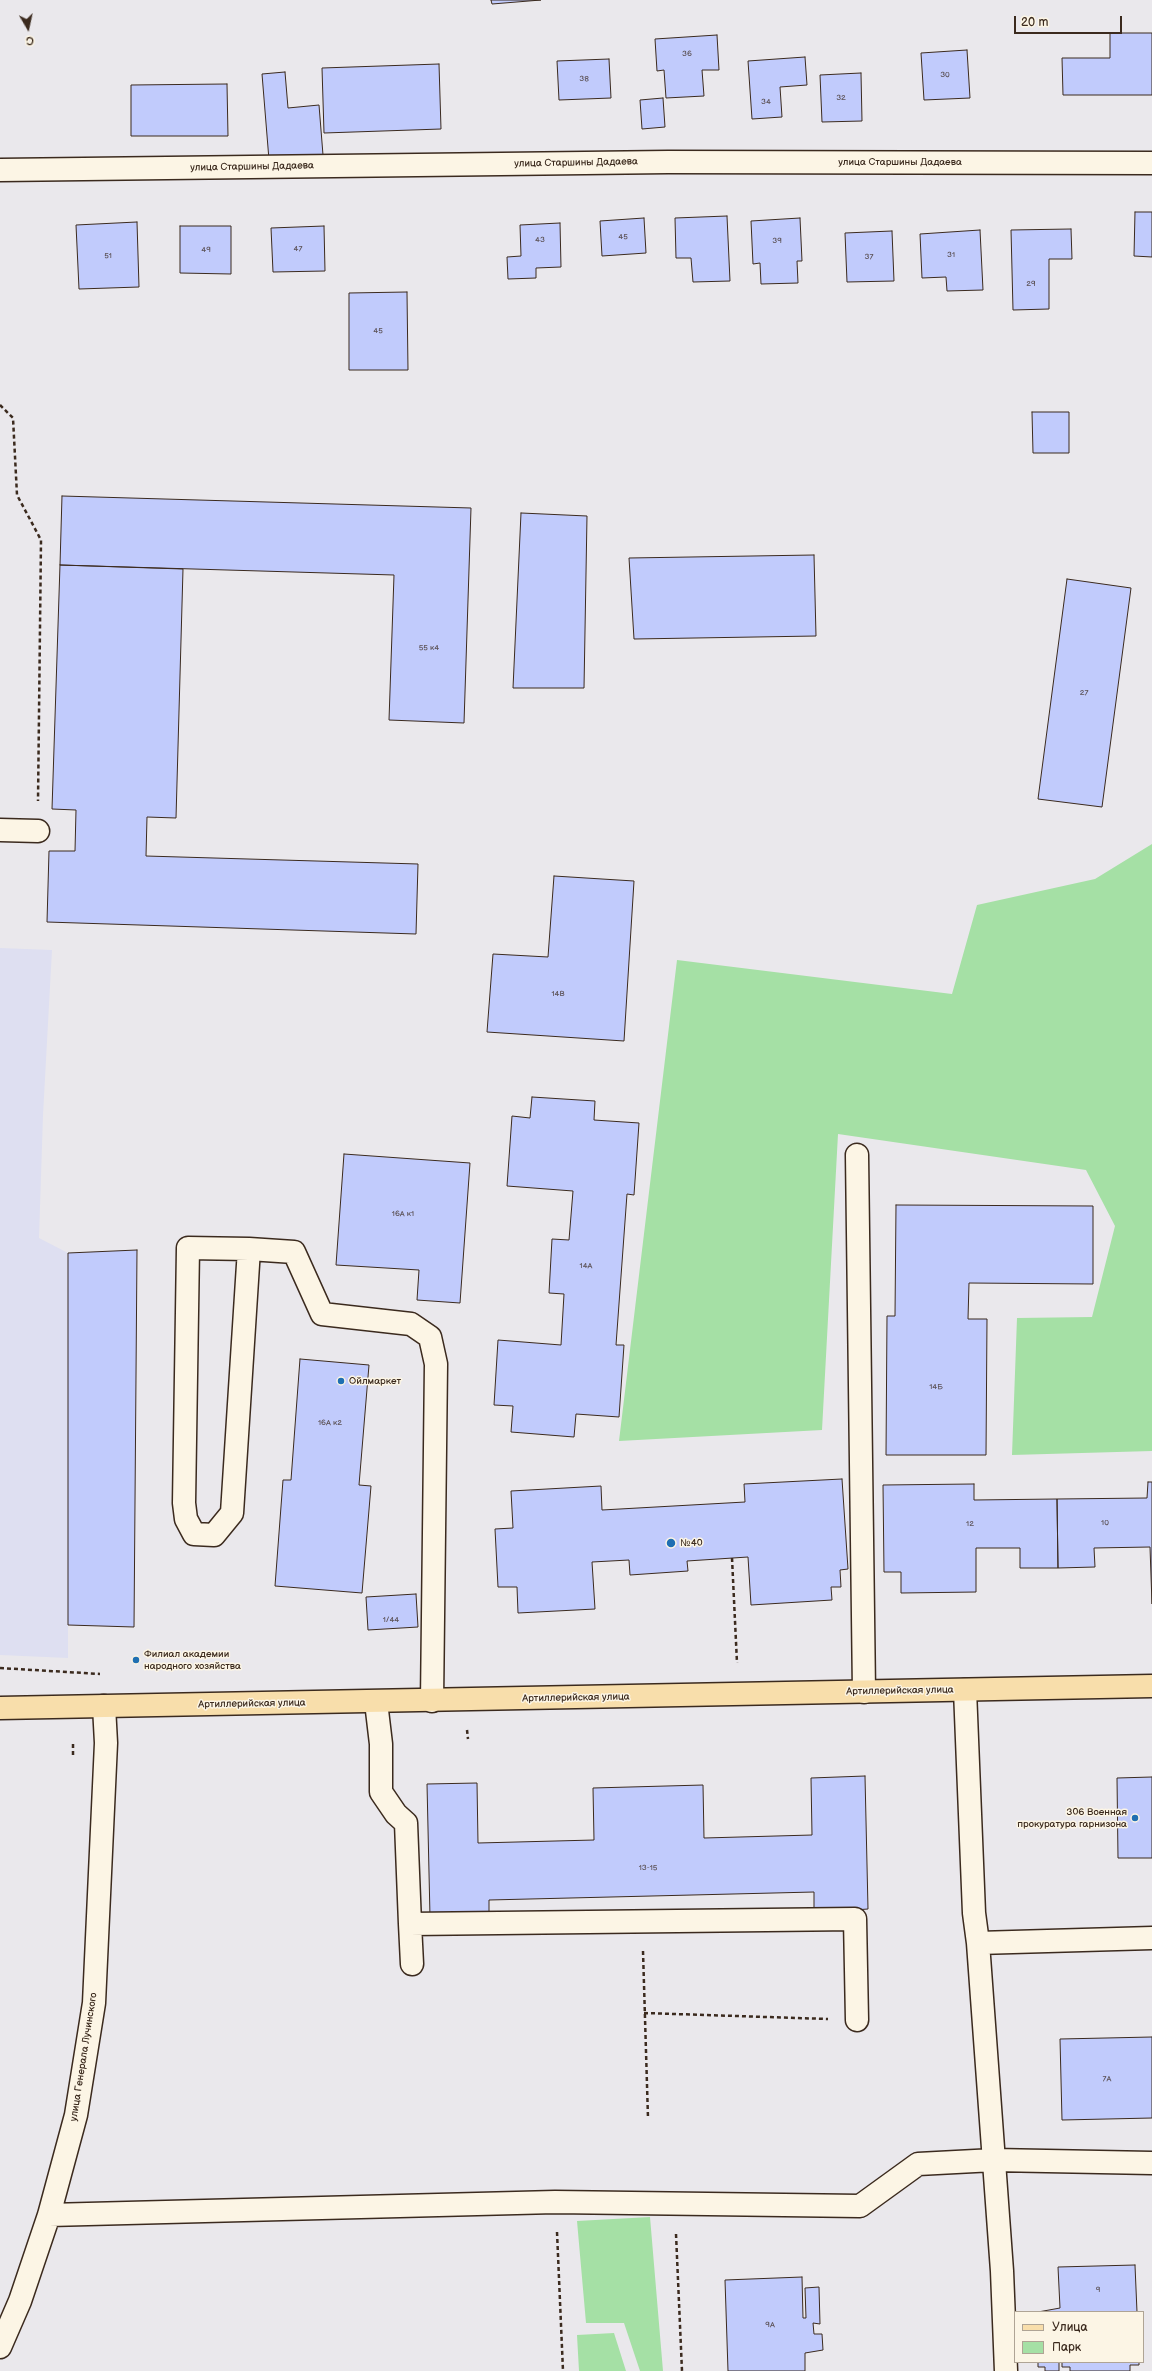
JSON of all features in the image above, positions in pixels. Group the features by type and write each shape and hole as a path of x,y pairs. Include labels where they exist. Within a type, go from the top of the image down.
{"main road":[{"name":"Артиллерийская улица","path":"0,1708 432,1701 1152,1686"}],"street":[{"name":"улица Старшины Дадаева","path":"0,170 668,162 1152,163"},
{"path":"0,830 38,830"},
{"path":"857,1155 864,1692"},
{"path":"248,1249 232,1513 214,1535 194,1534 186,1519 184,1503 188,1248 248,1249 294,1252 322,1314 411,1324 430,1337 436,1364 432,1701"},
{"path":"965,1690 974,1913 978,1943 1002,2271 1006,2371"},
{"path":"376,1702 380,1744 381,1792 396,1814 406,1824 412,1964"},
{"name":"улица Генерала Лучинского","path":"0,2347 20,2301 50,2215 76,2115 94,2003 106,1742 104,1706"},
{"path":"410,1924 855,1918 857,2020"},
{"path":"978,1943 1152,1938"},
{"path":"50,2215 555,2202 860,2206 918,2164 994,2160 1152,2163"}],"path":[{"path":"0,405 13,418 17,495 41,540 38,830"},
{"path":"732,1558 737,1666"},
{"path":"73,1744 73,1760"},
{"path":"642,1921 648,2118"},
{"path":"644,2012 857,2020"},
{"path":"555,2202 563,2371"},
{"path":"675,2204 682,2371"}],"shaded area":[{"path":"0,948 52,950 43,1115 39,1238 68,1253 68,1658 0,1655"}],"green space":[{"path":"1152,844 1152,1451 1012,1455 1017,1318 1092,1317 1115,1226 1086,1170 838,1134 822,1430 619,1441 677,960 952,994 977,905 1095,879"},
{"path":"650,2217 663,2371 640,2371 624,2323 586,2323 577,2221"},
{"path":"614,2333 626,2371 579,2371 577,2335"}],"building":[{"path":"491,0 541,0 492,4"},
{"path":"1110,33 1152,33 1152,95 1063,95 1062,58 1110,58"},
{"path":"717,35 719,70 702,70 704,96 666,98 664,70 657,71 655,39"},
{"path":"967,50 970,98 924,100 921,53"},
{"path":"805,57 807,85 780,87 782,117 752,119 748,61"},
{"path":"609,59 611,98 559,100 557,61"},
{"path":"439,64 441,129 324,133 322,68"},
{"path":"285,72 288,108 319,105 323,155 269,160 262,74"},
{"path":"861,73 862,121 822,122 820,75"},
{"path":"227,84 228,136 131,136 131,85"},
{"path":"663,98 665,127 642,129 640,100"},
{"path":"1135,212 1152,212 1152,257 1134,256"},
{"path":"727,216 730,281 693,282 691,258 676,258 675,218"},
{"path":"644,218 646,253 602,256 600,221"},
{"path":"800,218 802,261 797,261 798,283 761,284 760,263 753,264 751,221"},
{"path":"137,222 139,287 79,289 76,225"},
{"path":"560,223 561,267 536,268 536,278 508,279 507,257 521,256 520,225"},
{"path":"180,226 231,226 231,274 180,273"},
{"path":"324,226 325,271 273,272 271,228"},
{"path":"1071,229 1072,259 1049,259 1049,309 1013,310 1011,230"},
{"path":"980,230 983,290 947,291 946,277 922,278 920,234"},
{"path":"892,231 894,281 847,282 845,233"},
{"path":"407,292 408,370 349,370 349,293"},
{"path":"1032,412 1069,412 1069,453 1033,453"},
{"path":"62,496 471,508 464,723 389,720 394,575 60,565"},
{"path":"521,513 587,516 584,688 513,688"},
{"path":"814,555 816,636 634,639 629,558"},
{"path":"60,565 183,569 176,818 147,817 146,856 418,864 416,934 47,922 49,851 75,851 76,810 52,809"},
{"path":"1067,579 1131,588 1102,807 1038,799"},
{"path":"554,876 634,881 624,1041 487,1032 493,954 548,957"},
{"path":"532,1097 595,1101 594,1120 639,1123 634,1195 627,1194 616,1345 624,1345 619,1417 576,1414 574,1437 511,1432 513,1406 494,1405 498,1340 561,1345 564,1294 549,1293 552,1239 569,1240 573,1191 507,1186 512,1116 530,1118"},
{"path":"344,1154 470,1163 460,1303 417,1300 419,1270 336,1265"},
{"path":"896,1205 1093,1206 1093,1284 969,1283 968,1319 987,1319 986,1455 886,1455 887,1316 895,1316"},
{"path":"137,1250 134,1627 68,1625 68,1253"},
{"path":"300,1359 369,1365 359,1485 371,1486 362,1593 275,1586 283,1480 291,1480"},
{"name":"№40","path":"842,1479 848,1569 840,1570 841,1587 831,1587 832,1600 751,1605 748,1557 687,1561 688,1571 630,1575 629,1560 592,1562 595,1609 518,1613 517,1587 498,1587 495,1529 513,1528 511,1491 601,1486 602,1510 745,1502 744,1484"},
{"path":"1148,1482 1152,1482 1152,1604 1150,1547 1094,1548 1095,1567 1058,1568 1057,1499 1147,1498"},
{"path":"974,1484 974,1500 1057,1499 1058,1568 1020,1568 1020,1548 976,1548 976,1592 901,1593 901,1572 884,1572 883,1485"},
{"path":"416,1594 418,1627 368,1630 366,1597"},
{"path":"865,1776 868,1909 814,1913 814,1892 489,1900 489,1915 430,1917 427,1784 477,1783 478,1843 594,1840 593,1788 703,1785 704,1838 812,1835 811,1778"},
{"name":"306 Военная прокуратура гарнизона","path":"1152,1777 1152,1858 1118,1858 1117,1778"},
{"path":"1152,2037 1152,2118 1062,2120 1060,2039"},
{"path":"1135,2265 1137,2311 1044,2311 1060,2308 1058,2267"},
{"path":"802,2277 803,2318 806,2318 805,2288 819,2287 820,2324 813,2323 814,2334 822,2334 823,2350 805,2353 805,2371 728,2371 725,2280"},
{"path":"1038,2363 1059,2363 1059,2371 1045,2371 1045,2367 1038,2367"},
{"path":"1062,2363 1139,2363 1139,2365 1130,2365 1130,2371 1070,2371 1070,2367 1062,2367"}],"place":[{"name":"Ойлмаркет","path":"341,1381"},
{"name":"№40","path":"671,1543"},
{"name":"Филиал академии народного хозяйства","path":"136,1660"},
{"name":"306 Военная прокуратура гарнизона","path":"1135,1818"}]}
